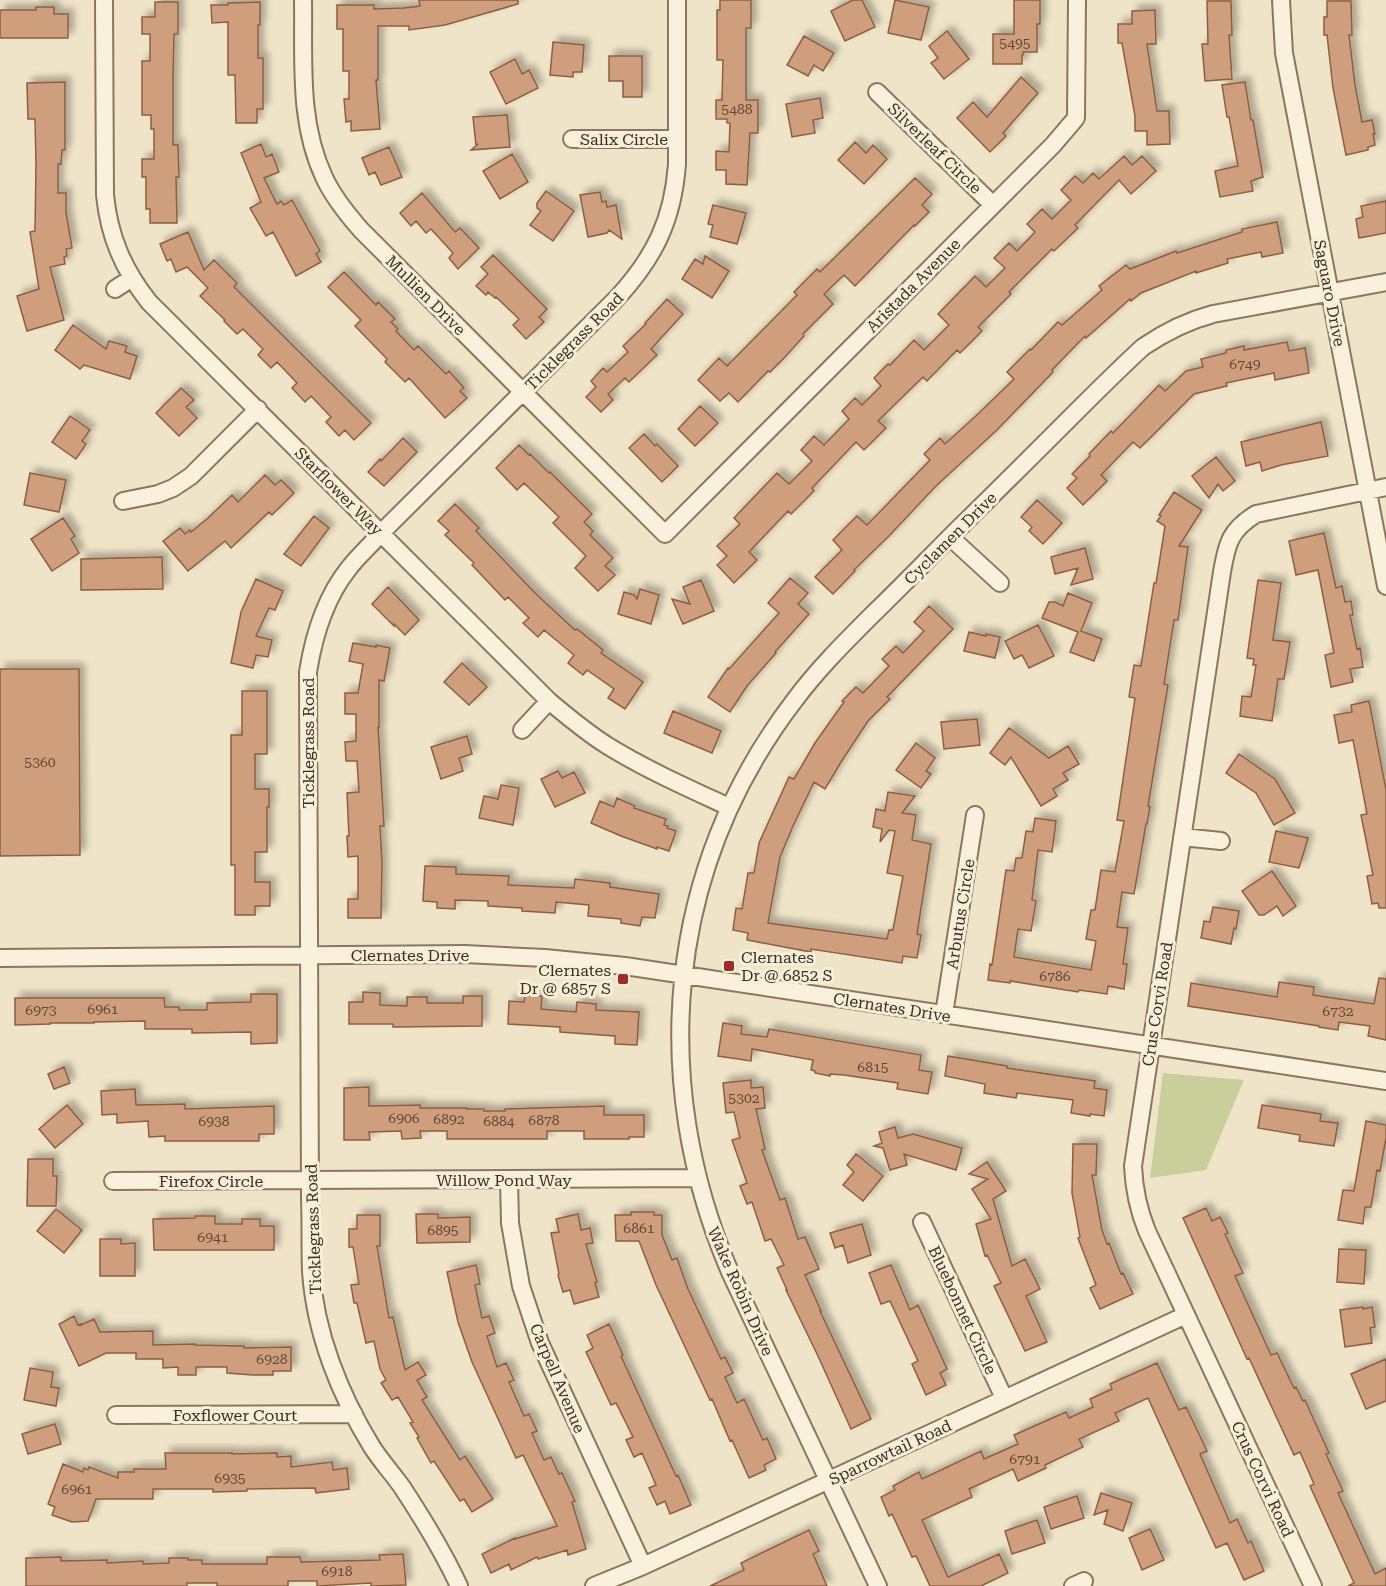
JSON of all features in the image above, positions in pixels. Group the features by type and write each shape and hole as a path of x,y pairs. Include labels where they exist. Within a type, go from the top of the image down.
{"street":[{"name":"Starflower Way","path":"104,0 106,205 111,233 118,252 132,279 149,302 549,701 584,729 630,759 729,807"},
{"name":"Mullien Drive","path":"303,0 304,102 307,122 314,151 325,179 347,214 665,534"},
{"name":"Ticklegrass Road","path":"459,1586 437,1543 374,1449 354,1414 333,1366 318,1315 312,1272 310,1181 308,672 317,627 336,587 349,568 381,533 630,284 652,253 664,228 672,201 677,164 677,0"},
{"name":"Aristada Avenue","path":"665,534 1053,145 1076,118 1077,0"},
{"name":"Saguaro Drive","path":"1281,0 1284,53 1386,586"},
{"name":"Silverleaf Circle","path":"877,92 993,205"},
{"name":"Salix Circle","path":"572,139 677,140"},
{"path":"115,289 132,279"},
{"name":"Cyclamen Drive","path":"684,975 696,905 705,872 729,807 776,726 834,653 1130,359 1161,335 1178,326 1213,315 1386,282"},
{"path":"123,501 158,494 173,488 191,476 258,409"},
{"name":"Crus Corvi Road","path":"1313,1586 1147,1231 1134,1188 1133,1166 1222,572 1229,539 1244,521 1256,514 1386,487"},
{"path":"950,537 1000,584"},
{"path":"522,730 549,701"},
{"name":"Arbutus Circle","path":"945,1014 975,814"},
{"path":"1182,837 1221,841"},
{"name":"Clernates Drive","path":"0,958 505,955 585,961 1386,1081"},
{"name":"Wake Robin Drive","path":"684,975 680,1024 686,1119 698,1178 712,1226 730,1272 878,1586"},
{"name":"Willow Pond Way","path":"310,1181 698,1178"},
{"name":"Carpell Avenue","path":"509,1180 510,1223 521,1286 540,1343 643,1566"},
{"name":"Firefox Circle","path":"113,1181 310,1181"},
{"name":"Bluebonnet Circle","path":"922,1222 1004,1398"},
{"name":"Sparrowtail Road","path":"594,1586 643,1566 1186,1315"},
{"name":"Foxflower Court","path":"116,1415 354,1414"}],"green space":[{"path":"1163,1073 1244,1080 1206,1170 1150,1178"}],"building":[{"path":"419,0 518,0 518,4 445,25 409,30 409,26 378,26 378,80 376,80 380,129 351,131 351,121 346,122 344,99 349,99 349,71 343,71 343,29 337,29 337,5 374,5 374,9 404,8 420,6"},
{"path":"720,0 751,0 751,28 746,28 746,100 758,100 758,133 750,133 747,185 726,184 726,170 716,170 716,151 729,152 730,123 727,123 727,119 716,119 716,100 722,100 723,60 717,60 717,10 720,10"},
{"path":"853,0 862,0 875,27 845,41 831,11"},
{"path":"895,0 929,7 921,40 888,33"},
{"path":"1014,0 1040,0 1037,52 1023,52 1022,64 993,64 993,34 1014,34"},
{"path":"1207,1 1231,1 1232,35 1229,35 1232,79 1205,81 1202,44 1208,44"},
{"path":"1327,1 1351,1 1352,35 1349,35 1355,85 1362,122 1372,120 1375,134 1373,134 1375,145 1368,147 1368,150 1346,155 1333,88 1327,35 1324,35"},
{"path":"155,2 178,2 178,34 174,34 173,79 173,145 178,145 179,177 176,177 177,223 150,223 150,209 146,209 146,177 142,177 142,159 154,159 154,129 151,129 151,115 142,115 142,61 150,61 150,34 142,34 142,17 155,17"},
{"path":"260,2 258,58 263,58 263,109 257,109 257,123 236,123 235,75 228,75 228,22 212,23 211,5"},
{"path":"36,7 54,7 54,14 68,14 68,38 0,38 0,10 36,10"},
{"path":"1155,10 1156,44 1147,44 1157,111 1169,111 1170,144 1147,145 1147,131 1135,131 1135,116 1122,43 1118,43 1118,24 1132,24 1132,11"},
{"path":"947,31 969,59 944,79 931,63 938,58 929,46"},
{"path":"804,36 834,53 823,71 814,65 808,76 787,65"},
{"path":"553,42 584,45 582,72 573,72 573,77 550,75"},
{"path":"609,56 642,56 642,97 623,97 623,81 609,81"},
{"path":"515,59 522,74 529,70 538,88 506,104 490,72"},
{"path":"1021,77 1038,93 1003,133 1006,136 990,152 957,118 973,102 987,117"},
{"path":"65,82 65,150 62,150 61,164 58,164 58,193 66,193 66,212 72,248 66,249 65,264 50,267 64,320 27,331 17,296 39,289 30,232 35,231 35,119 28,119 27,83"},
{"path":"1245,82 1263,177 1251,181 1253,191 1220,197 1215,171 1238,166 1222,85"},
{"path":"820,98 823,118 813,120 815,133 792,137 786,104"},
{"path":"507,115 510,147 471,150 478,144 476,145 473,117"},
{"path":"855,142 866,153 873,145 887,159 864,184 838,160"},
{"path":"261,144 266,157 272,154 279,172 264,178 277,204 281,201 284,205 292,200 320,251 316,254 321,262 296,276 273,232 266,236 250,208 261,202 241,153"},
{"path":"389,147 402,177 381,185 375,172 369,175 362,158"},
{"path":"512,154 528,182 500,199 483,171"},
{"path":"1124,156 1132,165 1142,156 1156,171 1131,194 1119,180 1075,225 1078,228 1054,251 1052,249 1009,292 1011,294 978,327 982,331 960,353 957,350 927,381 923,377 878,421 886,428 864,450 856,442 812,488 814,491 791,514 788,511 749,552 757,560 734,583 717,565 727,556 717,546 740,524 734,518 777,473 789,484 812,461 801,450 814,436 824,445 849,419 842,411 855,398 862,405 881,386 874,378 914,340 924,350 949,325 938,314 975,276 986,287 1005,268 994,258 1009,243 1017,251 1035,232 1027,224 1042,209 1052,219 1071,200 1061,190 1075,176 1083,183 1093,173 1099,179"},
{"path":"915,178 932,194 922,205 929,212 855,286 844,275 824,294 833,304 803,334 804,336 784,358 738,402 729,393 720,401 698,380 719,358 727,366 797,295 794,292 817,269 820,272"},
{"path":"546,191 574,211 553,241 530,225 541,211 537,208 537,203"},
{"path":"600,192 602,202 606,201 607,207 616,205 622,239 609,230 607,233 588,237 580,195"},
{"path":"422,193 455,232 460,228 479,248 458,269 449,258 453,253 431,229 426,233 416,221 411,226 400,213"},
{"path":"1386,201 1386,233 1359,238 1356,219 1363,217 1361,206"},
{"path":"713,205 746,213 737,244 710,237 713,225 708,224"},
{"path":"1277,222 1283,253 1262,257 1261,252 1227,259 1228,263 1196,273 1196,271 1141,293 1131,301 1130,299 1086,338 1085,336 996,431 936,486 833,594 815,577 842,550 833,540 857,516 867,525 930,460 924,454 940,438 945,444 979,413 1014,379 1007,372 1058,322 1062,325 1102,290 1099,286 1126,265 1130,269 1176,251 1177,253 1242,232 1242,229"},
{"path":"188,232 204,270 214,260 237,283 234,287 371,423 354,440 345,430 339,436 326,422 331,417 311,396 305,402 292,388 297,383 277,362 271,368 258,355 263,349 243,329 237,334 224,321 200,296 208,288 187,267 176,272 171,259 167,261 160,244"},
{"path":"493,255 547,309 539,317 544,322 526,339 513,325 519,319 496,297 488,292 486,295 476,286 488,274 481,267"},
{"path":"705,256 729,271 712,298 682,279 695,259 703,264"},
{"path":"344,272 376,305 378,302 395,319 391,322 398,329 396,331 414,350 418,346 446,374 449,371 464,388 460,391 467,398 445,418 409,378 405,382 385,362 387,359 355,326 361,320 328,287"},
{"path":"667,299 683,314 651,349 657,355 629,382 625,378 608,394 613,400 601,412 586,397 596,387 591,381 603,368 607,372 628,352 623,346"},
{"path":"73,325 106,349 109,341 127,346 125,352 137,356 130,379 84,365 80,369 55,350"},
{"path":"1287,342 1289,351 1305,348 1309,373 1275,380 1274,373 1226,383 1227,386 1194,394 1140,448 1133,442 1101,475 1107,481 1083,505 1067,488 1077,478 1072,474 1090,456 1089,454 1111,431 1113,433 1159,385 1165,391 1186,371 1203,367 1201,359 1226,353 1226,350 1244,346 1244,350"},
{"path":"181,388 194,400 186,407 197,418 179,436 156,413"},
{"path":"700,406 718,423 695,446 678,429"},
{"path":"70,416 90,430 82,441 86,444 76,459 52,442"},
{"path":"1321,422 1328,456 1262,471 1260,462 1246,466 1241,442"},
{"path":"644,434 678,466 662,482 629,448"},
{"path":"403,438 417,452 384,486 368,472"},
{"path":"519,445 592,514 584,522 593,531 590,535 613,558 605,566 615,575 598,591 575,568 586,556 553,523 559,517 524,483 517,490 496,468"},
{"path":"1216,457 1235,481 1223,491 1218,484 1209,498 1192,476"},
{"path":"30,473 66,480 59,512 24,505"},
{"path":"265,475 275,485 281,480 294,493 272,515 269,512 231,548 225,541 188,571 163,541 180,528 185,534 190,530 191,532 232,495 238,502"},
{"path":"1174,492 1202,510 1179,546 1188,547 1178,620 1174,620 1164,684 1168,685 1148,806 1150,807 1134,894 1122,892 1117,927 1128,928 1123,964 1127,964 1124,989 1108,986 1107,994 988,980 1006,870 1014,871 1016,858 1022,858 1026,831 1033,832 1035,818 1056,821 1052,852 1038,850 1032,900 1036,901 1031,931 1018,929 1014,957 1091,970 1096,941 1086,939 1091,910 1095,910 1101,870 1115,872 1124,821 1117,820 1135,698 1129,697 1134,665 1141,666 1154,583 1156,583 1165,526 1157,521"},
{"path":"1037,500 1062,523 1043,544 1029,531 1032,527 1021,517"},
{"path":"455,504 479,528 476,531 535,593 575,630 577,629 603,650 601,653 643,682 625,709 608,698 614,689 587,670 583,675 568,663 574,655 544,630 538,637 523,623 529,618 508,597 505,600 472,565 474,563 445,535 449,531 438,521"},
{"path":"314,516 329,528 301,566 284,554"},
{"path":"63,518 75,536 71,539 79,553 52,571 31,539"},
{"path":"1324,533 1336,588 1342,586 1345,602 1351,601 1353,615 1350,615 1363,667 1350,669 1353,682 1331,687 1325,655 1334,653 1318,570 1296,575 1289,541"},
{"path":"1085,548 1093,579 1071,585 1078,568 1055,574 1051,557"},
{"path":"162,557 163,589 81,590 81,559"},
{"path":"790,578 808,593 798,604 809,614 747,686 730,712 708,697 728,668 779,613 768,603"},
{"path":"256,579 283,591 275,610 269,608 256,636 272,640 268,657 256,655 253,668 231,663 241,612"},
{"path":"701,580 714,611 683,624 672,599 690,604 683,587"},
{"path":"1258,580 1281,583 1273,640 1290,642 1284,679 1278,679 1272,721 1240,716 1242,696 1251,697 1256,665 1253,665 1254,659 1247,658"},
{"path":"388,587 419,620 405,635 372,604"},
{"path":"640,589 659,595 651,624 618,614 624,592 634,595 637,599"},
{"path":"1068,593 1092,603 1081,631 1102,639 1094,661 1070,652 1078,632 1042,618 1049,602 1063,606"},
{"path":"929,606 953,629 887,697 890,699 868,721 825,789 814,782 780,857 768,923 887,939 889,930 893,930 903,876 887,873 895,831 889,830 880,842 882,829 873,827 876,809 885,811 888,792 915,796 902,813 916,815 912,840 931,844 917,934 921,935 917,958 903,956 902,963 811,949 811,952 747,940 748,933 733,930 736,908 742,909 748,873 754,873 759,843 789,777 794,779 815,743 844,702 842,701 856,687 863,693 889,666 882,659 896,646 903,653 924,631 914,622"},
{"path":"1038,625 1054,656 1029,668 1022,655 1014,659 1005,641"},
{"path":"969,632 1000,637 995,658 964,651"},
{"path":"353,643 390,648 384,681 379,680 378,727 384,826 380,826 381,918 348,918 348,899 358,899 358,856 348,857 347,793 359,792 357,761 346,761 345,742 356,741 356,714 345,714 345,693 358,693 363,664 349,661"},
{"path":"462,663 487,687 469,705 444,682"},
{"path":"0,669 79,669 80,855 0,856"},
{"path":"242,691 267,691 267,754 255,754 255,789 269,789 267,852 255,852 255,882 270,882 270,906 255,906 255,915 235,915 235,865 231,865 231,735 242,735"},
{"path":"1369,701 1386,790 1386,908 1379,908 1378,903 1372,904 1367,876 1373,875 1361,815 1367,814 1353,740 1339,743 1334,715 1352,712 1351,705"},
{"path":"673,711 721,731 712,753 664,733"},
{"path":"977,719 980,745 944,749 941,722"},
{"path":"1009,728 1049,758 1068,746 1079,764 1063,773 1068,780 1053,789 1057,796 1041,806 1011,757 1005,765 990,753"},
{"path":"467,736 472,754 459,758 463,771 441,779 431,747"},
{"path":"916,743 935,758 926,771 931,774 921,788 896,770"},
{"path":"1239,754 1275,779 1295,813 1274,825 1256,793 1226,773"},
{"path":"558,771 562,778 574,772 585,793 555,807 541,779"},
{"path":"501,785 519,788 513,825 479,818 484,796 498,799"},
{"path":"617,798 635,806 634,808 666,819 664,825 676,831 669,851 657,847 657,849 591,823 600,801 614,807"},
{"path":"1276,831 1308,838 1299,868 1269,862"},
{"path":"425,866 456,867 456,874 509,876 508,885 574,888 575,879 610,883 610,887 659,894 655,918 642,917 640,926 621,923 621,919 588,916 589,905 556,902 555,913 488,906 488,901 455,900 455,909 437,908 437,902 423,901"},
{"path":"1272,871 1296,906 1283,916 1277,906 1264,915 1259,915 1242,891"},
{"path":"1213,907 1239,911 1231,944 1201,938 1204,921 1210,922"},
{"path":"1379,978 1386,979 1386,1040 1368,1036 1370,1026 1339,1022 1338,1030 1188,1006 1191,983 1277,997 1279,982 1314,987 1313,995 1374,1004"},
{"path":"363,992 380,993 380,1005 407,1006 407,997 427,997 427,1003 463,1003 463,996 482,996 482,1026 393,1027 393,1024 349,1024 349,1002 363,1002"},
{"path":"251,994 277,994 277,1043 251,1044 251,1032 192,1033 192,1029 145,1029 145,1021 15,1025 15,998 164,998 165,1007 179,1007 179,1010 207,1010 207,1003 251,1002"},
{"path":"525,996 542,996 541,1009 576,1012 577,1002 596,1004 596,1010 639,1012 637,1045 615,1044 615,1036 560,1032 560,1027 508,1024 509,1001 524,1002"},
{"path":"723,1023 742,1026 741,1034 767,1037 769,1029 921,1055 919,1070 932,1072 928,1094 897,1089 898,1083 815,1073 811,1070 813,1060 752,1049 751,1061 718,1056"},
{"path":"948,1056 1007,1066 1007,1068 1095,1081 1094,1088 1107,1090 1104,1116 1071,1113 1073,1100 1017,1093 1016,1098 984,1093 985,1084 945,1076"},
{"path":"64,1067 70,1083 54,1089 48,1074"},
{"path":"751,1080 751,1088 763,1087 765,1108 756,1109 765,1149 762,1150 780,1200 785,1198 798,1239 805,1237 819,1269 805,1275 871,1419 851,1429 777,1268 784,1265 771,1239 765,1241 752,1202 747,1204 740,1186 747,1183 732,1140 740,1138 734,1112 726,1113 723,1083"},
{"path":"369,1087 369,1106 420,1105 420,1108 505,1111 505,1109 604,1106 604,1115 644,1115 644,1137 584,1139 584,1131 547,1131 547,1139 447,1139 447,1131 420,1131 421,1138 402,1139 401,1131 369,1132 370,1140 344,1140 344,1088"},
{"path":"135,1089 136,1105 185,1104 185,1109 274,1106 274,1134 259,1134 259,1141 165,1141 165,1136 149,1137 148,1121 117,1123 117,1114 102,1115 101,1091"},
{"path":"67,1105 83,1124 55,1148 39,1129"},
{"path":"1262,1105 1321,1114 1320,1121 1338,1123 1334,1146 1299,1141 1300,1135 1258,1128"},
{"path":"1366,1121 1386,1125 1386,1138 1380,1171 1377,1170 1371,1207 1365,1207 1363,1224 1338,1220 1343,1190 1354,1191"},
{"path":"895,1127 898,1138 913,1134 962,1148 956,1170 904,1154 907,1165 890,1170 883,1148 874,1146 882,1143 879,1132"},
{"path":"1073,1144 1097,1144 1096,1175 1092,1175 1102,1230 1121,1274 1123,1273 1133,1294 1100,1309 1090,1288 1096,1285 1078,1238 1080,1237 1072,1193"},
{"path":"856,1154 883,1176 863,1201 843,1185 854,1172 847,1165"},
{"path":"28,1159 53,1159 53,1176 57,1176 56,1206 27,1206"},
{"path":"987,1162 1006,1191 993,1199 1012,1266 1025,1259 1040,1289 1026,1296 1047,1342 1025,1351 994,1286 1001,1283 987,1255 985,1256 976,1224 991,1219 972,1189 988,1179 969,1174"},
{"path":"1206,1208 1212,1221 1220,1217 1228,1233 1225,1234 1243,1273 1235,1276 1271,1355 1277,1353 1294,1388 1296,1387 1303,1401 1305,1400 1343,1491 1338,1493 1375,1574 1386,1568 1386,1586 1348,1586 1354,1583 1310,1486 1314,1484 1300,1452 1294,1455 1249,1358 1247,1359 1183,1218"},
{"path":"56,1209 82,1230 64,1253 37,1231"},
{"path":"631,1212 654,1212 654,1215 662,1215 662,1235 672,1260 677,1258 688,1289 721,1359 725,1357 733,1373 725,1377 737,1403 744,1399 763,1440 767,1438 776,1459 764,1465 766,1470 749,1478 656,1285 639,1241 616,1241 615,1215 631,1215"},
{"path":"416,1214 438,1214 438,1218 470,1217 470,1242 417,1243"},
{"path":"578,1214 581,1230 590,1228 593,1243 586,1244 599,1297 574,1304 570,1290 563,1292 551,1233 559,1232 556,1219"},
{"path":"357,1215 380,1215 380,1246 377,1246 389,1318 393,1317 405,1370 418,1362 426,1375 417,1380 427,1397 422,1400 460,1460 465,1456 493,1499 472,1512 464,1499 460,1501 434,1461 431,1463 410,1423 413,1422 398,1397 392,1400 381,1383 386,1380 380,1369 374,1341 366,1343 351,1285 359,1284 353,1247 349,1247 349,1229 357,1229"},
{"path":"195,1216 215,1216 215,1224 242,1224 242,1219 260,1219 260,1226 274,1226 274,1250 154,1250 153,1219 195,1218"},
{"path":"862,1224 871,1255 848,1263 843,1245 835,1248 830,1233"},
{"path":"100,1239 121,1239 121,1244 135,1243 135,1276 100,1276"},
{"path":"1339,1249 1366,1250 1364,1284 1337,1282"},
{"path":"476,1265 480,1284 475,1285 482,1318 489,1316 495,1333 487,1336 497,1367 506,1363 514,1380 509,1382 524,1416 529,1414 537,1431 532,1433 544,1460 551,1457 559,1474 562,1473 575,1501 572,1502 586,1549 568,1555 567,1550 538,1559 537,1557 511,1570 509,1564 491,1573 482,1554 515,1538 557,1526 523,1455 516,1458 472,1362 458,1322 447,1272"},
{"path":"891,1265 910,1310 918,1305 947,1369 940,1373 946,1385 926,1395 912,1364 918,1361 890,1301 881,1304 869,1273"},
{"path":"1363,1307 1363,1309 1372,1307 1375,1327 1370,1328 1372,1343 1345,1347 1340,1310"},
{"path":"74,1316 78,1325 94,1319 100,1332 153,1331 153,1345 291,1347 291,1371 273,1371 273,1375 253,1375 227,1373 227,1367 196,1367 196,1375 178,1375 178,1367 163,1368 163,1359 136,1359 136,1353 106,1353 79,1366 59,1324"},
{"path":"609,1324 623,1355 621,1356 691,1505 670,1514 665,1501 657,1505 649,1488 656,1485 642,1453 634,1457 626,1440 633,1437 616,1403 611,1405 586,1352 593,1348 587,1335"},
{"path":"1386,1359 1386,1401 1366,1409 1351,1374"},
{"path":"1157,1363 1179,1410 1186,1407 1207,1451 1200,1454 1230,1523 1237,1519 1248,1543 1251,1541 1264,1571 1244,1580 1227,1543 1216,1548 1148,1398 1115,1413 1119,1421 1079,1439 1083,1447 1045,1465 1046,1468 1018,1481 1013,1469 969,1489 972,1497 922,1520 948,1577 999,1554 1008,1573 981,1586 930,1586 916,1556 912,1557 892,1514 889,1516 881,1497 895,1490 893,1486 919,1472 922,1479 981,1451 984,1459 1018,1444 1014,1435 1066,1412 1069,1418 1093,1407 1090,1399 1112,1389 1110,1384"},
{"path":"30,1368 53,1372 51,1387 59,1388 56,1406 24,1400"},
{"path":"55,1424 61,1444 28,1454 22,1434"},
{"path":"165,1453 277,1453 277,1457 291,1456 291,1467 332,1462 333,1470 347,1468 349,1489 316,1493 315,1488 213,1492 213,1489 153,1489 153,1499 96,1499 88,1521 72,1522 52,1515 55,1507 48,1504 63,1464 83,1472 84,1468 88,1470 89,1467 118,1478 118,1472 134,1472 134,1469 166,1469"},
{"path":"1101,1493 1132,1503 1123,1531 1104,1524 1108,1510 1094,1515"},
{"path":"1077,1496 1084,1518 1051,1529 1044,1507"},
{"path":"1037,1520 1045,1543 1012,1554 1005,1531"},
{"path":"1150,1529 1164,1560 1142,1570 1129,1538"},
{"path":"809,1530 819,1551 813,1554 827,1586 710,1586 744,1570 741,1563"},
{"path":"403,1554 406,1585 371,1586 371,1583 317,1586 317,1581 288,1581 288,1586 217,1586 217,1583 187,1583 187,1586 26,1586 26,1558 61,1557 61,1561 107,1560 107,1563 143,1561 143,1564 169,1563 169,1558 188,1558 188,1560 202,1560 202,1564 267,1564 267,1557 300,1557 301,1562 380,1560 379,1555"}],"place":[{"name":"Clernates Dr @ 6852 S","path":"729,966"},
{"name":"Clernates Dr @ 6857 S","path":"623,979"}]}
